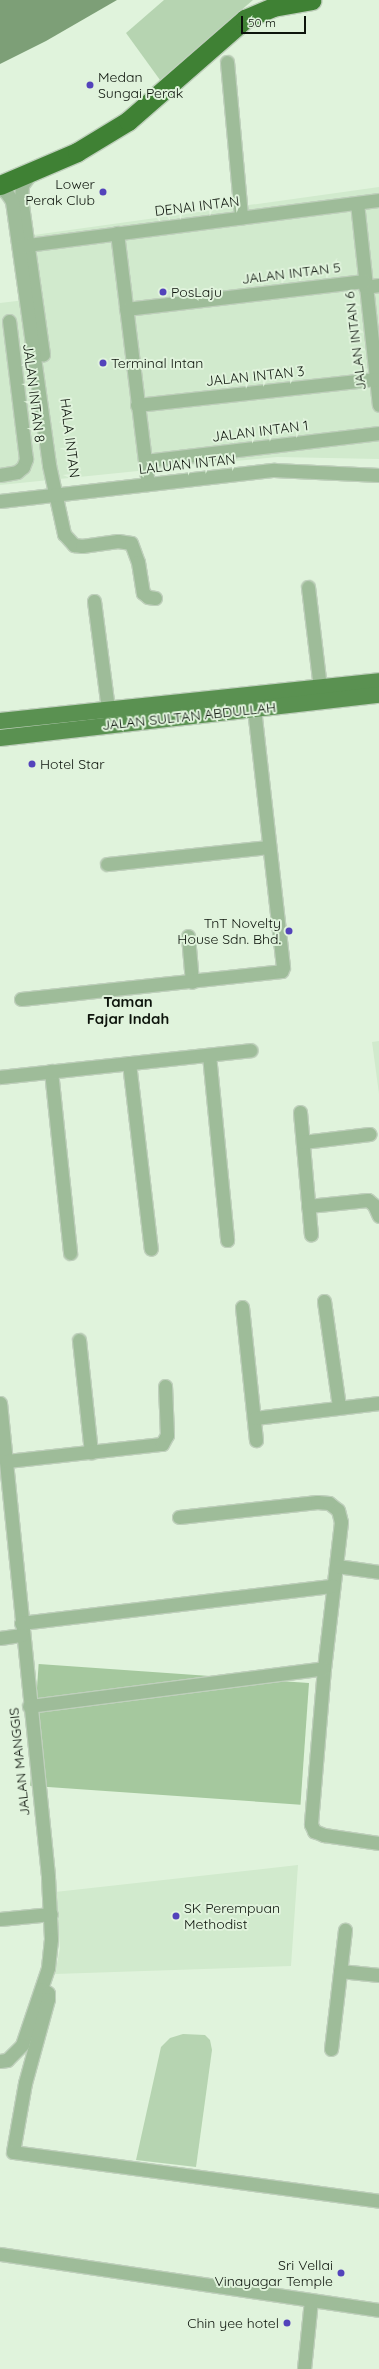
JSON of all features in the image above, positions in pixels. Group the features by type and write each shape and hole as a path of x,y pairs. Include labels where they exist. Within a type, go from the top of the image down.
{"highway":[{"path":"0,187 34,170 77,152 139,112 245,19 273,7 311,0"},
{"path":"0,175 75,145 94,141"}],"main road":[{"name":"JALAN SULTAN ABDULLAH","path":"0,738 253,702 320,687 379,680"},
{"name":"JALAN SULTAN ABDULLAH","path":"0,722 108,709 379,695"}],"street":[{"path":"227,62 241,217"},
{"name":"HALA INTAN","path":"23,246 21,191 24,181 34,170"},
{"name":"HALA INTAN","path":"0,187 12,201 23,246 61,524 68,540 82,546 118,541 131,543 138,562 143,593 148,598 155,598"},
{"name":"DENAI INTAN","path":"23,246 379,200"},
{"name":"JALAN INTAN 6","path":"357,203 364,284 374,325 376,379 379,405"},
{"path":"117,233 137,405 148,480"},
{"name":"JALAN INTAN 5","path":"126,309 364,284 379,285"},
{"path":"5,321 33,317"},
{"name":"JALAN INTAN 8","path":"0,475 17,472 23,467 26,459 5,321"},
{"name":"JALAN INTAN 3","path":"137,405 376,379"},
{"name":"JALAN INTAN 1","path":"145,461 379,433"},
{"name":"LALUAN INTAN","path":"148,480 246,465 379,468"},
{"name":"LALUAN INTAN","path":"0,500 57,490 148,480 274,470 379,475"},
{"name":"LALUAN INTAN","path":"0,492 57,490"},
{"path":"308,587 320,687"},
{"path":"94,600 108,709"},
{"path":"21,999 192,982 281,971 283,967 253,702"},
{"path":"107,864 270,847"},
{"path":"188,936 192,982"},
{"path":"0,1077 251,1050"},
{"path":"209,1055 227,1240"},
{"path":"129,1063 150,1250"},
{"path":"51,1071 70,1253"},
{"path":"300,1112 311,1235"},
{"path":"303,1142 370,1134"},
{"path":"308,1206 368,1200 374,1205 379,1216"},
{"path":"324,1301 339,1407"},
{"path":"242,1307 255,1418 256,1440"},
{"path":"79,1340 91,1452"},
{"path":"7,1461 151,1446 166,1441 165,1386"},
{"name":"JALAN MANGGIS","path":"0,1403 7,1461 29,1706 50,1914 50,1955 42,1988 22,2045 4,2060"},
{"path":"255,1418 379,1403"},
{"path":"179,1517 317,1502 329,1503 338,1510 341,1522 324,1668 311,1824 314,1831 324,1835 379,1843"},
{"path":"337,1566 379,1572"},
{"path":"0,1638 22,1629 334,1586"},
{"path":"29,1706 324,1668"},
{"path":"0,1919 50,1914"},
{"path":"331,2050 345,1930"},
{"path":"340,1971 379,1975"},
{"path":"42,1988 48,1993 48,1999 25,2083 13,2152 379,2201"},
{"path":"0,2254 379,2310"},
{"path":"304,2369 311,2300"}],"shaded area":[{"path":"0,0 117,0 46,41 0,64"},
{"path":"164,0 253,0 160,80 126,33"},
{"path":"379,187 379,459 277,457 0,485 0,303 42,298 34,235"},
{"path":"379,1041 379,1094 372,1042"},
{"path":"39,1664 309,1683 300,1805 30,1786"},
{"name":"SK Perempuan Methodist","path":"298,1865 291,1966 55,1974 60,1948 55,1892"},
{"path":"183,2034 205,2035 210,2040 212,2050 196,2167 136,2160 161,2047 170,2038"}],"place":[{"name":"Medan Sungai Perak","path":"90,85"},
{"name":"Lower Perak Club","path":"103,192"},
{"name":"PosLaju","path":"163,292"},
{"name":"Terminal Intan","path":"103,363"},
{"name":"Hotel Star","path":"32,764"},
{"name":"TnT Novelty House Sdn. Bhd.","path":"289,931"},
{"name":"SK Perempuan Methodist","path":"176,1916"},
{"name":"Sri Vellai Vinayagar Temple","path":"341,2273"},
{"name":"Chin yee hotel","path":"287,2323"}],"district":[{"name":"Taman Fajar Indah","path":"128,1010"}]}
